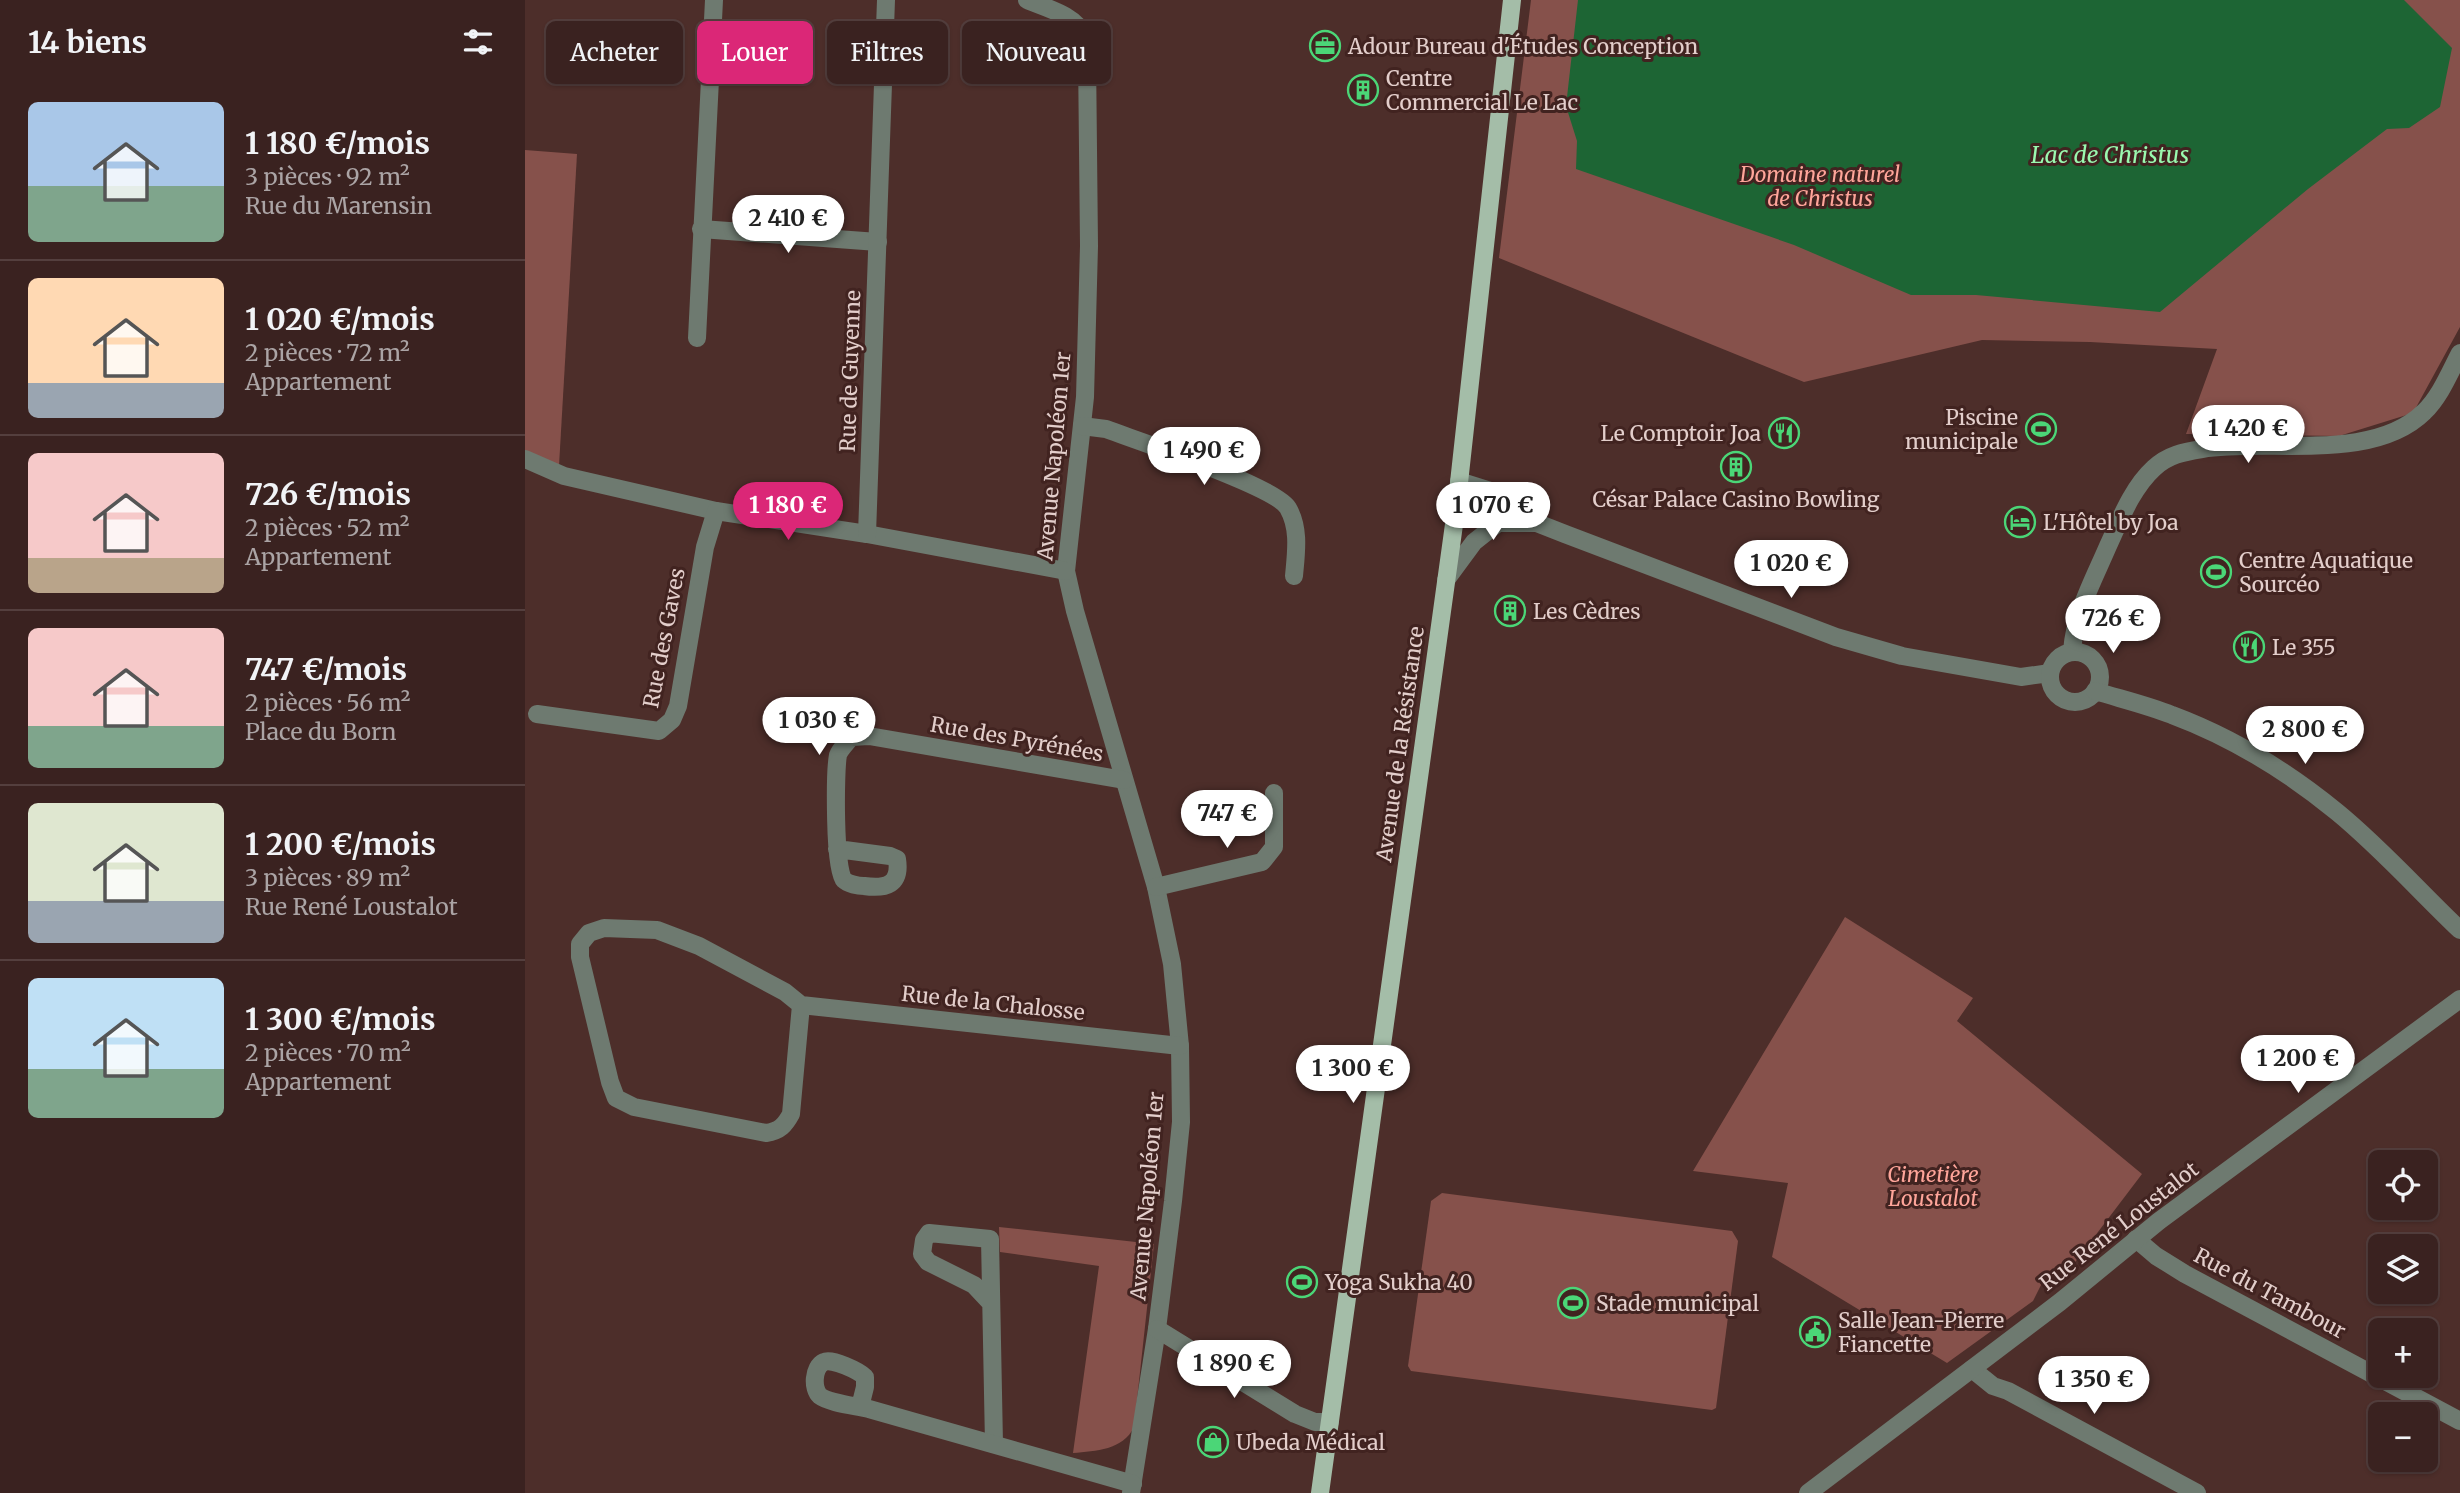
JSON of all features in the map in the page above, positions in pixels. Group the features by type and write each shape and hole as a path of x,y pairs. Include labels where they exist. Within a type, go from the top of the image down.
{"main road":[{"name":"Avenue de la Résistance","path":"1321,1493 1456,510 1512,0"}],"street":[{"path":"697,338 714,0"},
{"name":"Rue de Guyenne","path":"867,534 886,0"},
{"name":"Avenue Napoléon 1er","path":"1027,0 1076,23 1084,35 1087,53 1089,246 1082,426 1066,571 1075,611 1156,887 1172,964 1180,1046 1181,1122 1157,1329 1132,1488"},
{"path":"701,229 878,242"},
{"path":"2072,652 2077,618 2119,523 2128,503 2154,468 2176,453 2218,446 2343,444 2377,438 2395,431 2424,413 2434,401 2460,353"},
{"path":"1082,426 1107,429 1251,484 1287,506 1297,534 1294,576"},
{"path":"525,459 564,476 716,511 867,534 1066,571"},
{"path":"1459,481 1494,492 1537,523 1849,640 1902,656 1999,675 2021,677 2050,673"},
{"path":"1456,510 1498,523 1537,523"},
{"name":"Rue des Gaves","path":"537,714 659,731 672,720 678,706 705,547 716,511"},
{"path":"1446,580 1474,542 1498,523"},
{"path":"2072,652 2084,653 2093,659 2099,669 2100,681 2095,691 2082,701 2065,700 2053,689 2050,673 2057,658 2072,652"},
{"path":"2095,691 2171,714 2253,752 2337,812 2383,853 2460,930"},
{"name":"Rue des Pyrénées","path":"837,849 838,752 851,737 869,736 1124,780"},
{"path":"1156,887 1262,862 1274,847 1274,793"},
{"name":"Rue de la Chalosse","path":"801,1005 791,1114 785,1125 775,1132 766,1133 634,1107 616,1098 610,1082 580,957 580,944 589,933 604,928 657,930 670,933 785,992 801,1005 1180,1046"},
{"name":"Rue René Loustalot","path":"1808,1493 2060,1302 2136,1239 2460,999"},
{"path":"989,1301 974,1285 927,1262 922,1254 924,1240 929,1233 990,1239 989,1301 994,1444"},
{"name":"Rue du Tambour","path":"2136,1239 2156,1256 2185,1274 2460,1421"},
{"path":"1157,1329 1295,1414 1315,1422 1329,1422"},
{"path":"1972,1369 1993,1386 2008,1391 2197,1493"},
{"path":"860,1407 994,1444 1132,1488"}],"green space":[{"name":"Lac de Christus","path":"1531,0 2460,0 2460,327 2413,413 2339,436 2186,434 2217,349 2090,342 1982,340 1804,382 1499,258"},
{"path":"525,150 577,154 559,466 525,452"},
{"name":"Cimetière Loustalot","path":"1845,917 1973,998 1957,1021 2142,1174 2060,1282 2048,1279 2043,1281 2033,1301 1947,1363 1772,1257 1788,1183 1693,1171"},
{"name":"Stade municipal","path":"1442,1193 1732,1231 1738,1241 1716,1408 1712,1410 1411,1371 1408,1366 1431,1201"},
{"path":"999,1227 1154,1244 1134,1427 1129,1435 1116,1445 1073,1453 1099,1266 1000,1252"}],"water":[{"name":"Lac de Christus","path":"1578,0 2404,0 2452,48 2440,107 2409,128 2387,129 2308,189 2160,312 1976,295 1911,295 1794,245 1576,169 1577,141 1566,106"}],"place":[{"name":"Adour Bureau d'Études Conception","path":"1325,46"},
{"name":"Centre Commercial Le Lac","path":"1363,90"},
{"name":"Piscine municipale","path":"2041,429"},
{"name":"Le Comptoir Joa","path":"1784,433"},
{"name":"César Palace Casino Bowling","path":"1736,467"},
{"name":"L'Hôtel by Joa","path":"2020,522"},
{"name":"Centre Aquatique Sourcéo","path":"2216,572"},
{"name":"Les Cèdres","path":"1510,611"},
{"name":"Le 355","path":"2249,647"},
{"name":"Yoga Sukha 40","path":"1302,1282"},
{"name":"Stade municipal","path":"1573,1303"},
{"name":"Salle Jean-Pierre Fiancette","path":"1815,1332"},
{"name":"Ubeda Médical","path":"1213,1442"}],"park label":[{"name":"Domaine naturel de Christus","path":"1820,186"}]}
